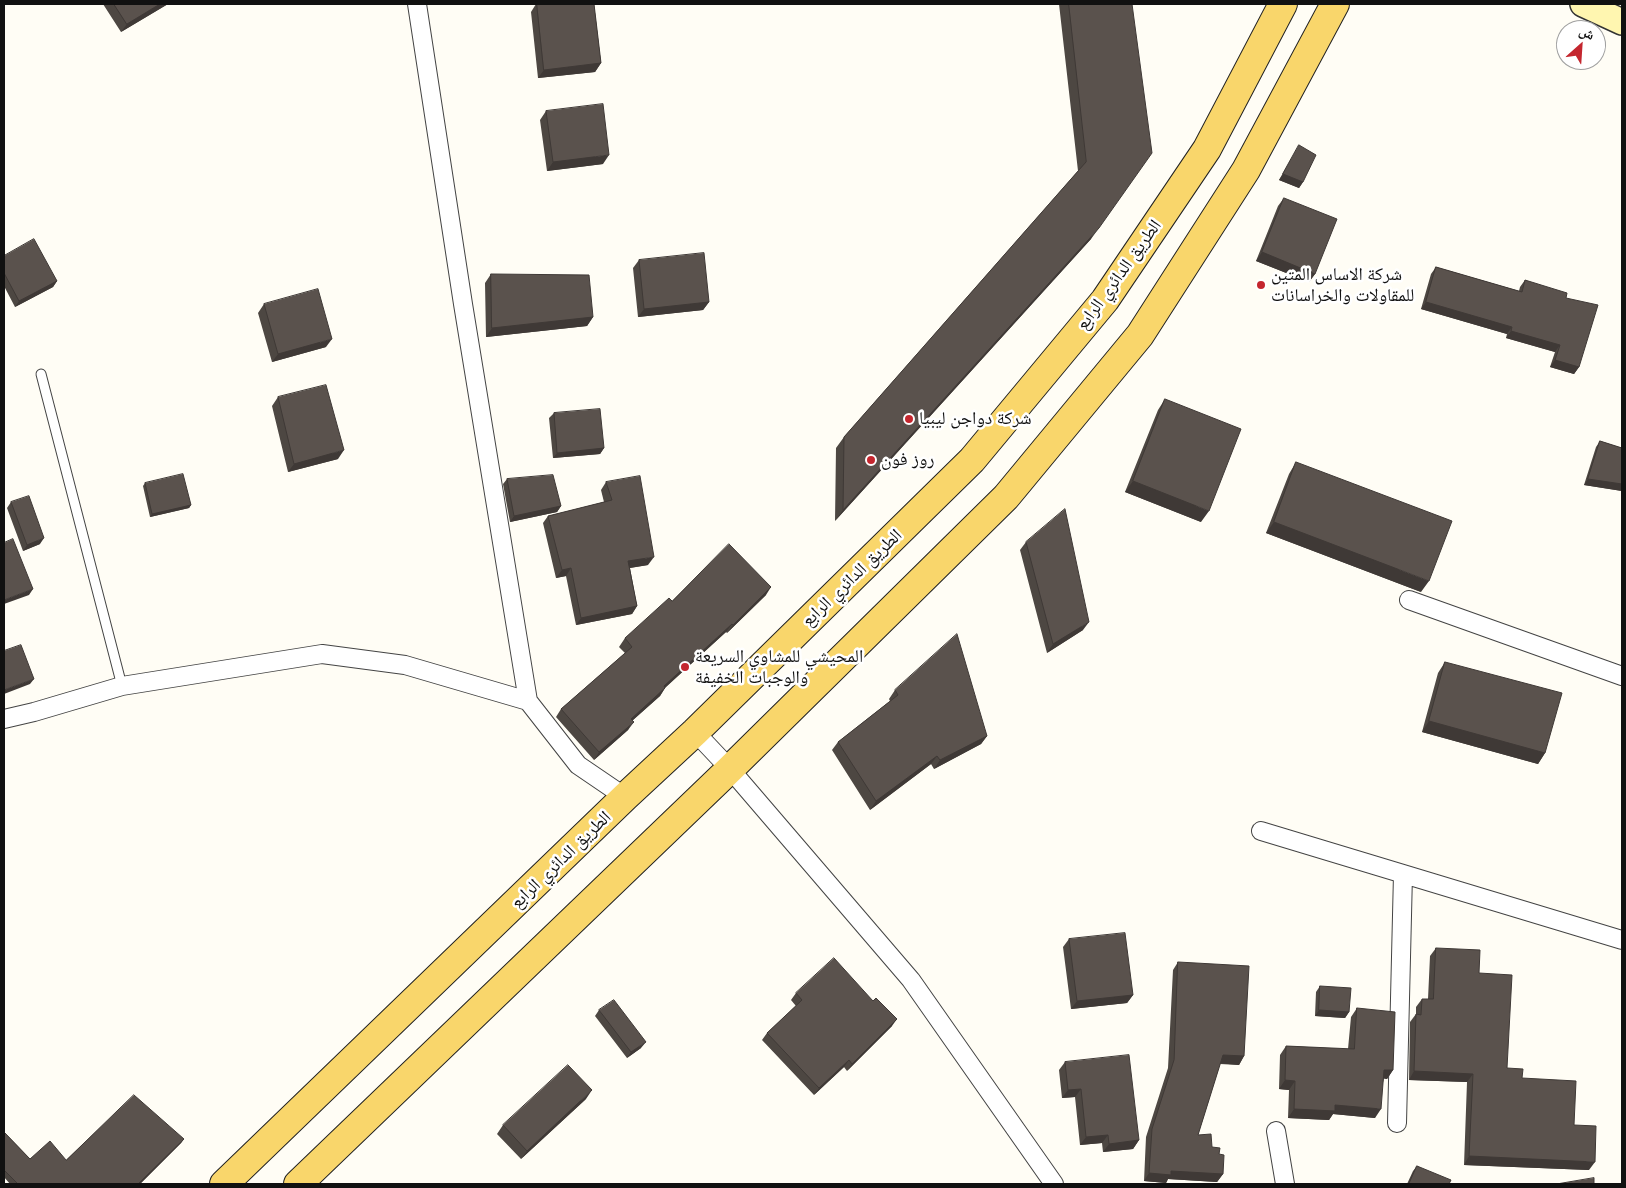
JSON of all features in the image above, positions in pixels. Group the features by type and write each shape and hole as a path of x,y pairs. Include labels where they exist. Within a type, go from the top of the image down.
{"main road":[{"name":"الطريق الدائري الرابع","path":"224,1184 625,797 695,732 972,460 1105,300 1207,149 1283,4"},
{"path":"298,1184 730,769 1006,497 1140,335 1246,170 1335,4"}],"street":[{"path":"417,4 464,314 528,701 578,765 625,797"},
{"path":"1583,4 1622,22"},
{"path":"1409,600 1622,676"},
{"path":"4,719 122,686 322,654 405,665 528,701"},
{"path":"695,732 730,769 911,980 1054,1184"},
{"path":"1261,831 1622,940"},
{"path":"1397,1122 1403,874"},
{"path":"1276,1131 1284,1184"}],"lane":[{"path":"41,374 122,686"}],"building":[{"path":"114,4 160,4 127,24"},
{"path":"537,4 594,4 601,63 544,70"},
{"path":"1069,4 1132,4 1152,153 1099,228 843,510 844,437 1086,162"},
{"path":"603,104 609,155 553,162 546,111"},
{"path":"1299,145 1316,155 1303,182 1283,174"},
{"path":"1284,198 1337,219 1315,274 1262,252"},
{"path":"34,239 57,281 19,301 4,273 4,256"},
{"path":"704,253 709,302 644,309 639,260"},
{"path":"1436,267 1522,292 1525,280 1567,293 1566,298 1598,305 1579,367 1555,360 1560,345 1511,331 1512,327 1426,302"},
{"path":"491,274 589,275 593,317 492,328"},
{"path":"318,289 332,339 278,354 264,304"},
{"path":"326,385 344,450 294,464 278,397"},
{"path":"1165,399 1241,429 1209,511 1133,481"},
{"path":"600,409 604,448 557,453 554,413"},
{"path":"1600,441 1622,448 1622,484 1588,479"},
{"path":"1296,462 1452,521 1429,581 1274,522"},
{"path":"183,474 191,505 152,514 145,483"},
{"path":"553,475 561,506 514,516 507,479"},
{"path":"640,476 654,557 628,561 637,606 581,618 571,568 562,570 548,516 612,500 606,482"},
{"path":"29,496 44,538 27,545 11,502"},
{"path":"1065,509 1089,622 1053,644 1026,542"},
{"path":"13,539 33,589 4,600 4,543"},
{"path":"729,544 771,587 733,625 664,686 665,688 631,719 634,722 599,752 561,709 632,647 625,638 669,598 672,601"},
{"path":"957,634 987,736 940,760 937,756 876,801 838,742 898,695 895,690"},
{"path":"21,645 34,679 4,690 4,651"},
{"path":"1445,662 1562,693 1545,753 1429,721"},
{"path":"1125,933 1133,995 1077,1001 1069,939"},
{"path":"1436,948 1480,950 1479,973 1512,975 1507,1068 1523,1069 1522,1078 1576,1081 1574,1125 1596,1126 1595,1162 1469,1156 1473,1074 1414,1071 1416,1014 1421,1015 1422,999 1433,999"},
{"path":"834,958 873,1001 876,998 897,1019 852,1064 849,1060 819,1088 767,1033 802,1000 796,993"},
{"path":"1178,962 1249,966 1244,1056 1223,1055 1198,1135 1211,1134 1212,1147 1220,1148 1219,1154 1224,1155 1223,1174 1171,1171 1171,1175 1149,1173 1152,1129 1174,1060"},
{"path":"1320,986 1351,988 1349,1012 1319,1010"},
{"path":"614,1000 646,1042 631,1052 599,1010"},
{"path":"1357,1008 1395,1012 1393,1070 1384,1070 1381,1109 1335,1105 1335,1111 1294,1109 1295,1081 1285,1080 1286,1046 1354,1049"},
{"path":"1129,1055 1139,1140 1109,1144 1108,1135 1086,1137 1081,1089 1068,1090 1065,1062"},
{"path":"568,1065 592,1090 527,1151 503,1125"},
{"path":"134,1095 184,1139 138,1184 18,1184 4,1170 4,1132 30,1159 50,1141 66,1160"},
{"path":"1417,1166 1451,1180 1449,1184 1409,1184"},
{"path":"1594,1178 1594,1184 1557,1184"}],"place":[{"name":"شركة الاساس المتين للمقاولات والخراسانات","path":"1261,285"},
{"name":"شركة دواجن ليبيا","path":"909,419"},
{"name":"روز فون","path":"871,460"},
{"name":"المحيشي للمشاوي السريعة والوجبات الخفيفة","path":"685,667"}]}
